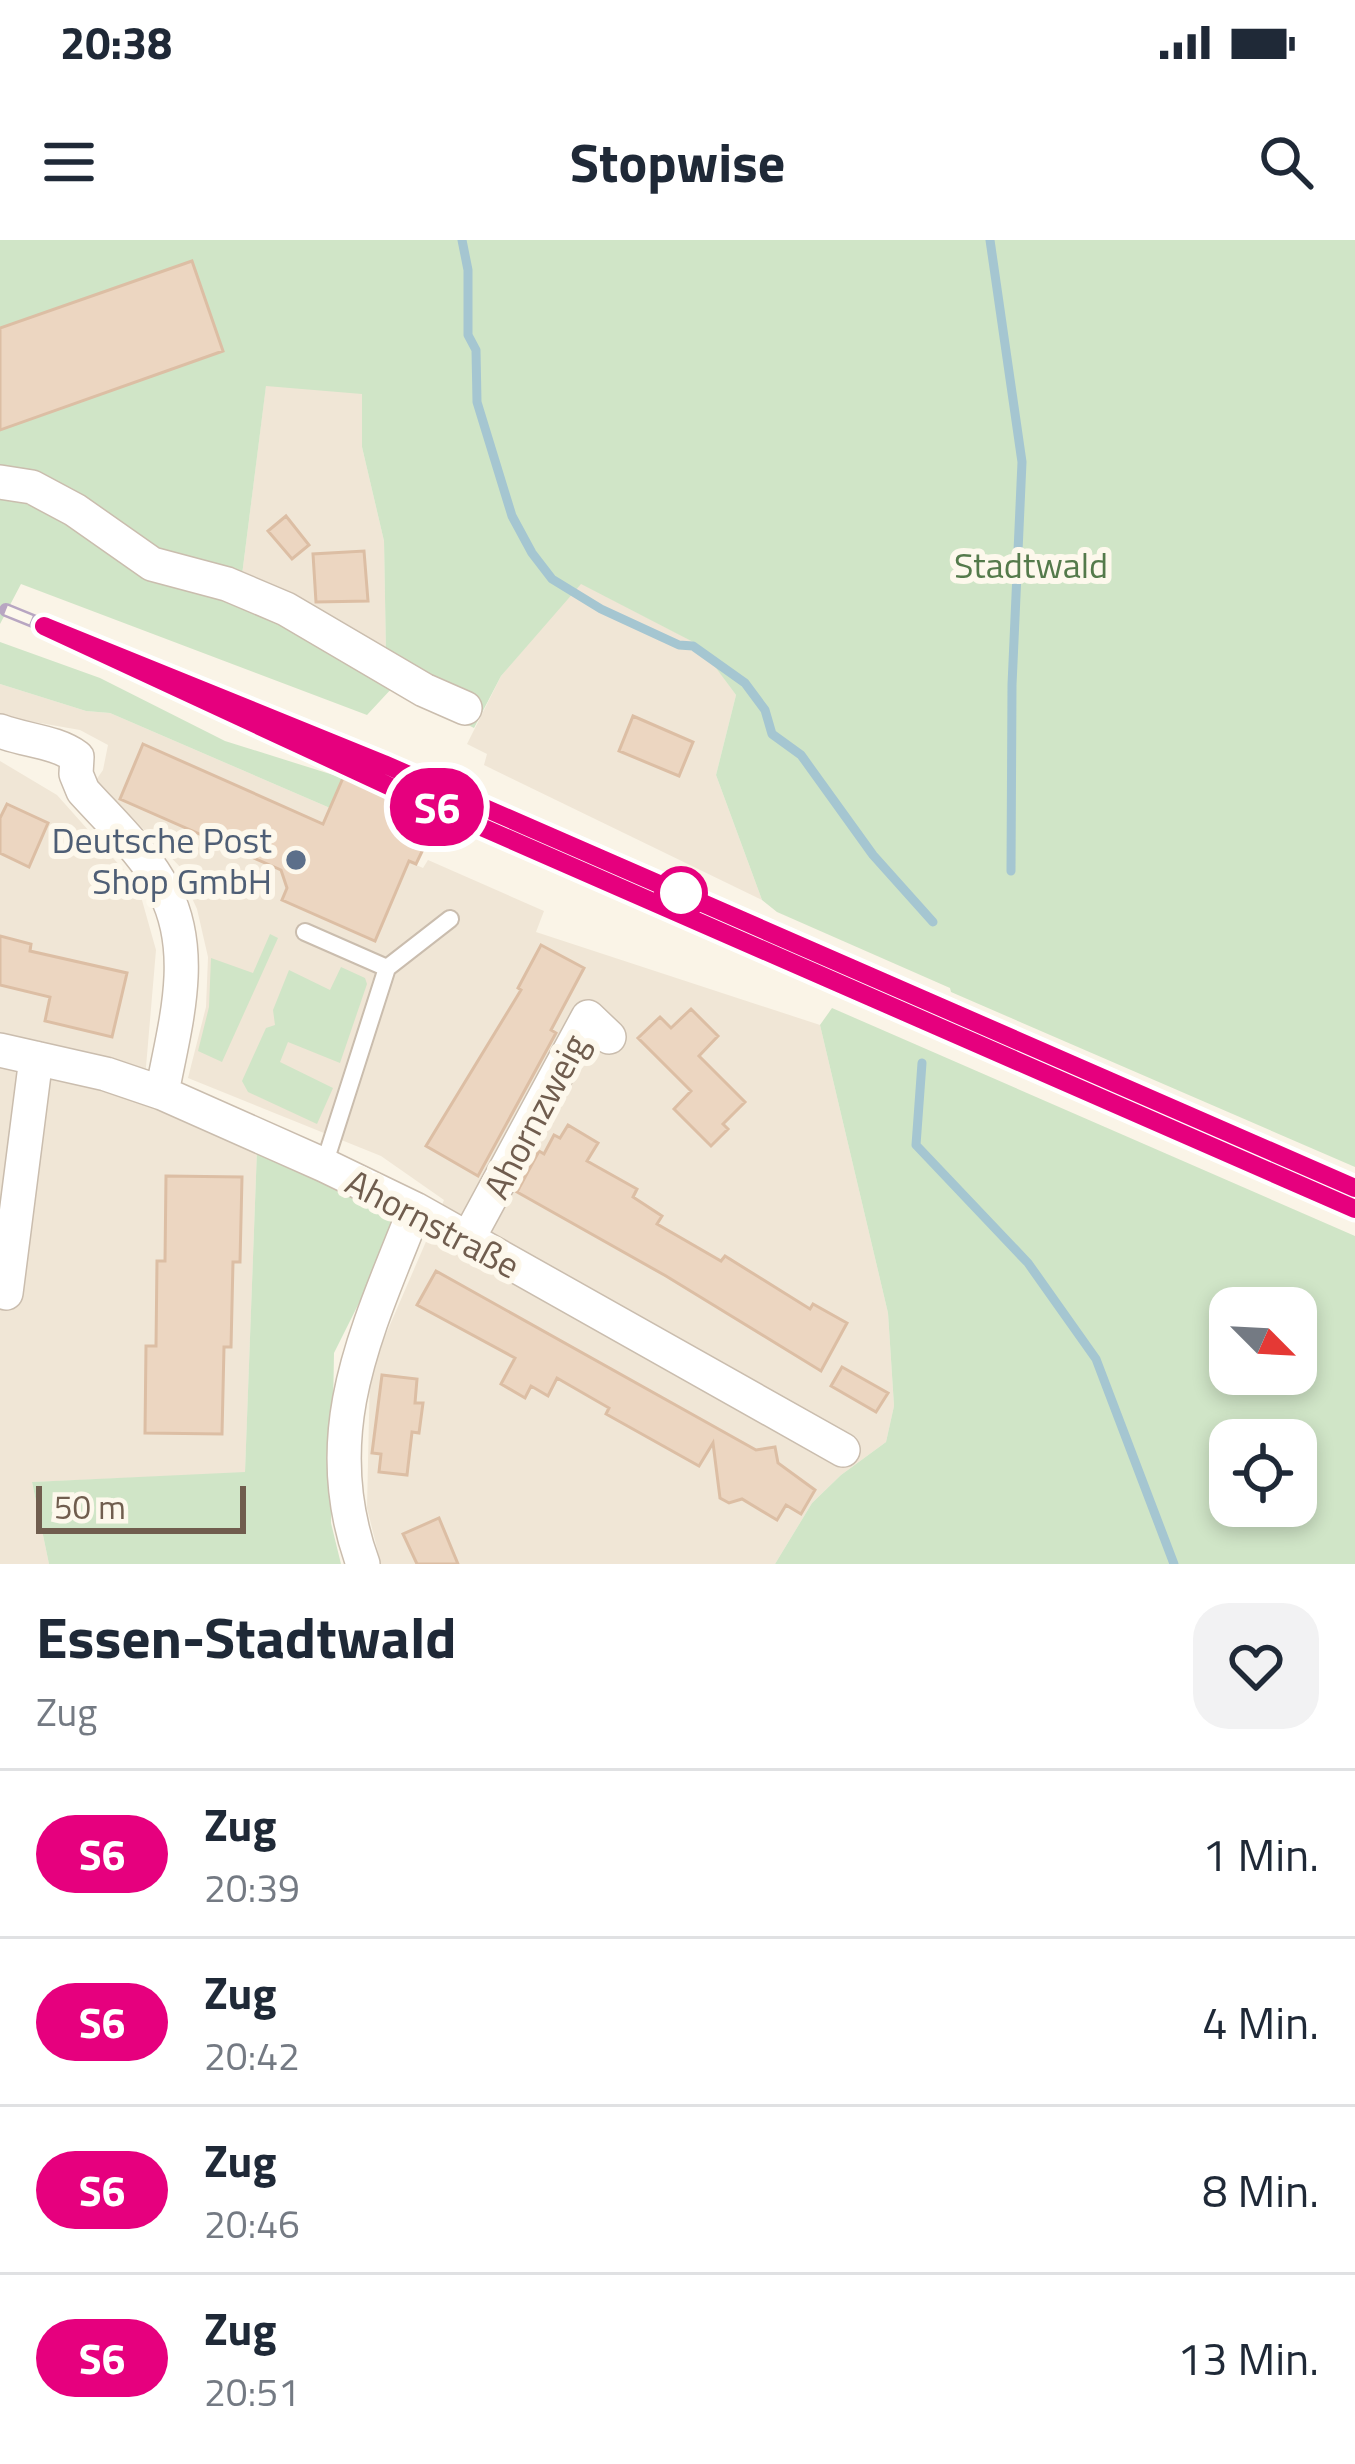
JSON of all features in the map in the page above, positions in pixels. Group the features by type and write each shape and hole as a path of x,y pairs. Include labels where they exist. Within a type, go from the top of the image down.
{"street":[{"path":"0,482 32,487 75,510 152,564 227,584 286,609 465,709"},
{"path":"0,731 61,746 77,757 76,774 83,791 164,889 177,921 181,954 180,993 162,1093"},
{"name":"Ahornzweig","path":"468,1239 588,1017 609,1036"},
{"name":"Ahornstraße","path":"0,1050 162,1093 324,1165 468,1239 843,1450"},
{"path":"6,1293 37,1058"},
{"path":"363,1564 348,1524 342,1466 344,1412 359,1352 415,1210"}],"lane":[{"path":"324,1165 387,968 450,919"},
{"path":"304,932 387,968"}],"shaded area":[{"path":"266,385 362,393 362,447 384,541 386,655 242,575"},
{"path":"580,583 700,645 736,695 716,775 762,900 484,765 487,754 467,744 501,676"},
{"path":"0,684 86,711 110,713 330,808 324,824 423,868 428,860 544,911 536,932 820,1025 888,1313 894,1406 886,1442 812,1503 775,1564 381,1564 367,1508 370,1371 444,1200 381,1156 188,1078 206,1007 208,957 186,873 96,780 108,745 80,730 0,716"},
{"path":"0,761 57,795 138,886 156,950 143,1102 257,1149 245,1473 32,1482 49,1564 0,1564"}],"green space":[{"name":"Stadtwald","path":"0,240 1355,240 1355,1167 777,912 762,900 716,775 736,695 699,645 581,584 501,676 474,728 393,687 367,715 21,584 0,624","holes":["266,386 362,394 362,447 384,541 386,655 242,575"]},
{"path":"0,642 100,678 225,741 343,778 330,808 110,713 86,711 0,684"},
{"path":"270,934 278,938 222,1062 198,1051 209,1007 211,958 253,973"},
{"path":"341,967 365,978 367,984 340,1063 288,1042 280,1062 333,1088 317,1124 248,1092 242,1081 266,1028 275,1025 273,1010 289,970 330,990"},
{"path":"832,1008 1355,1236 1355,1564 775,1564 812,1503 886,1442 894,1406 888,1313 820,1025"},
{"path":"257,1149 400,1221 334,1353 331,1523 341,1564 49,1564 32,1482 245,1472"}],"building":[{"path":"192,261 223,351 0,430 0,328"},
{"path":"286,516 309,545 292,559 268,531"},
{"path":"364,551 368,601 316,602 313,554"},
{"path":"633,716 693,742 679,776 619,751"},
{"path":"143,744 323,824 343,778 409,807 411,802 440,814 416,864 409,861 375,941 282,900 287,888 281,870 120,799"},
{"path":"7,804 48,823 29,867 0,853 0,818"},
{"path":"0,936 31,944 30,951 127,973 112,1037 45,1021 50,997 0,985"},
{"path":"541,945 584,968 551,1030 556,1033 478,1176 426,1146 521,990"},
{"path":"691,1009 718,1036 699,1056 745,1102 723,1124 728,1129 711,1146 674,1109 691,1091 638,1038 660,1017 671,1028"},
{"path":"568,1125 598,1143 587,1161 637,1189 633,1197 662,1216 657,1224 721,1261 725,1256 810,1309 813,1304 847,1323 821,1371 517,1192 539,1151 544,1154 554,1135 560,1138"},
{"path":"166,1176 242,1177 231,1347 224,1347 222,1434 145,1433 146,1346 156,1346 157,1261 165,1261"},
{"path":"436,1271 756,1450 775,1447 778,1463 815,1490 801,1514 786,1505 777,1520 742,1499 729,1503 720,1498 713,1443 699,1466 606,1414 609,1408 557,1378 548,1396 531,1386 525,1398 501,1384 515,1358 417,1305"},
{"path":"842,1367 888,1393 876,1412 831,1386"},
{"path":"382,1375 417,1379 415,1403 423,1403 419,1433 412,1432 407,1475 379,1472 381,1454 372,1453"},
{"path":"439,1518 458,1564 417,1564 403,1534"}],"waterway":[{"path":"462,240 468,270 468,335 476,350 477,402 512,516 532,553 552,579 601,609 679,645 693,646 745,683 765,710 772,734 801,755 873,855 933,922"},
{"path":"990,240 1022,462 1012,685 1011,871"},
{"path":"922,1063 916,1145 1028,1263 1096,1359 1174,1564"}],"railway":[{"path":"6,610 384,764 1355,1188"},
{"path":"430,804 1355,1209"}],"train":[{"name":"S6","path":"1355,1188 384,764 44,626 406,794 1355,1209"}],"place":[{"name":"Deutsche Post Shop GmbH","path":"296,860"}]}
